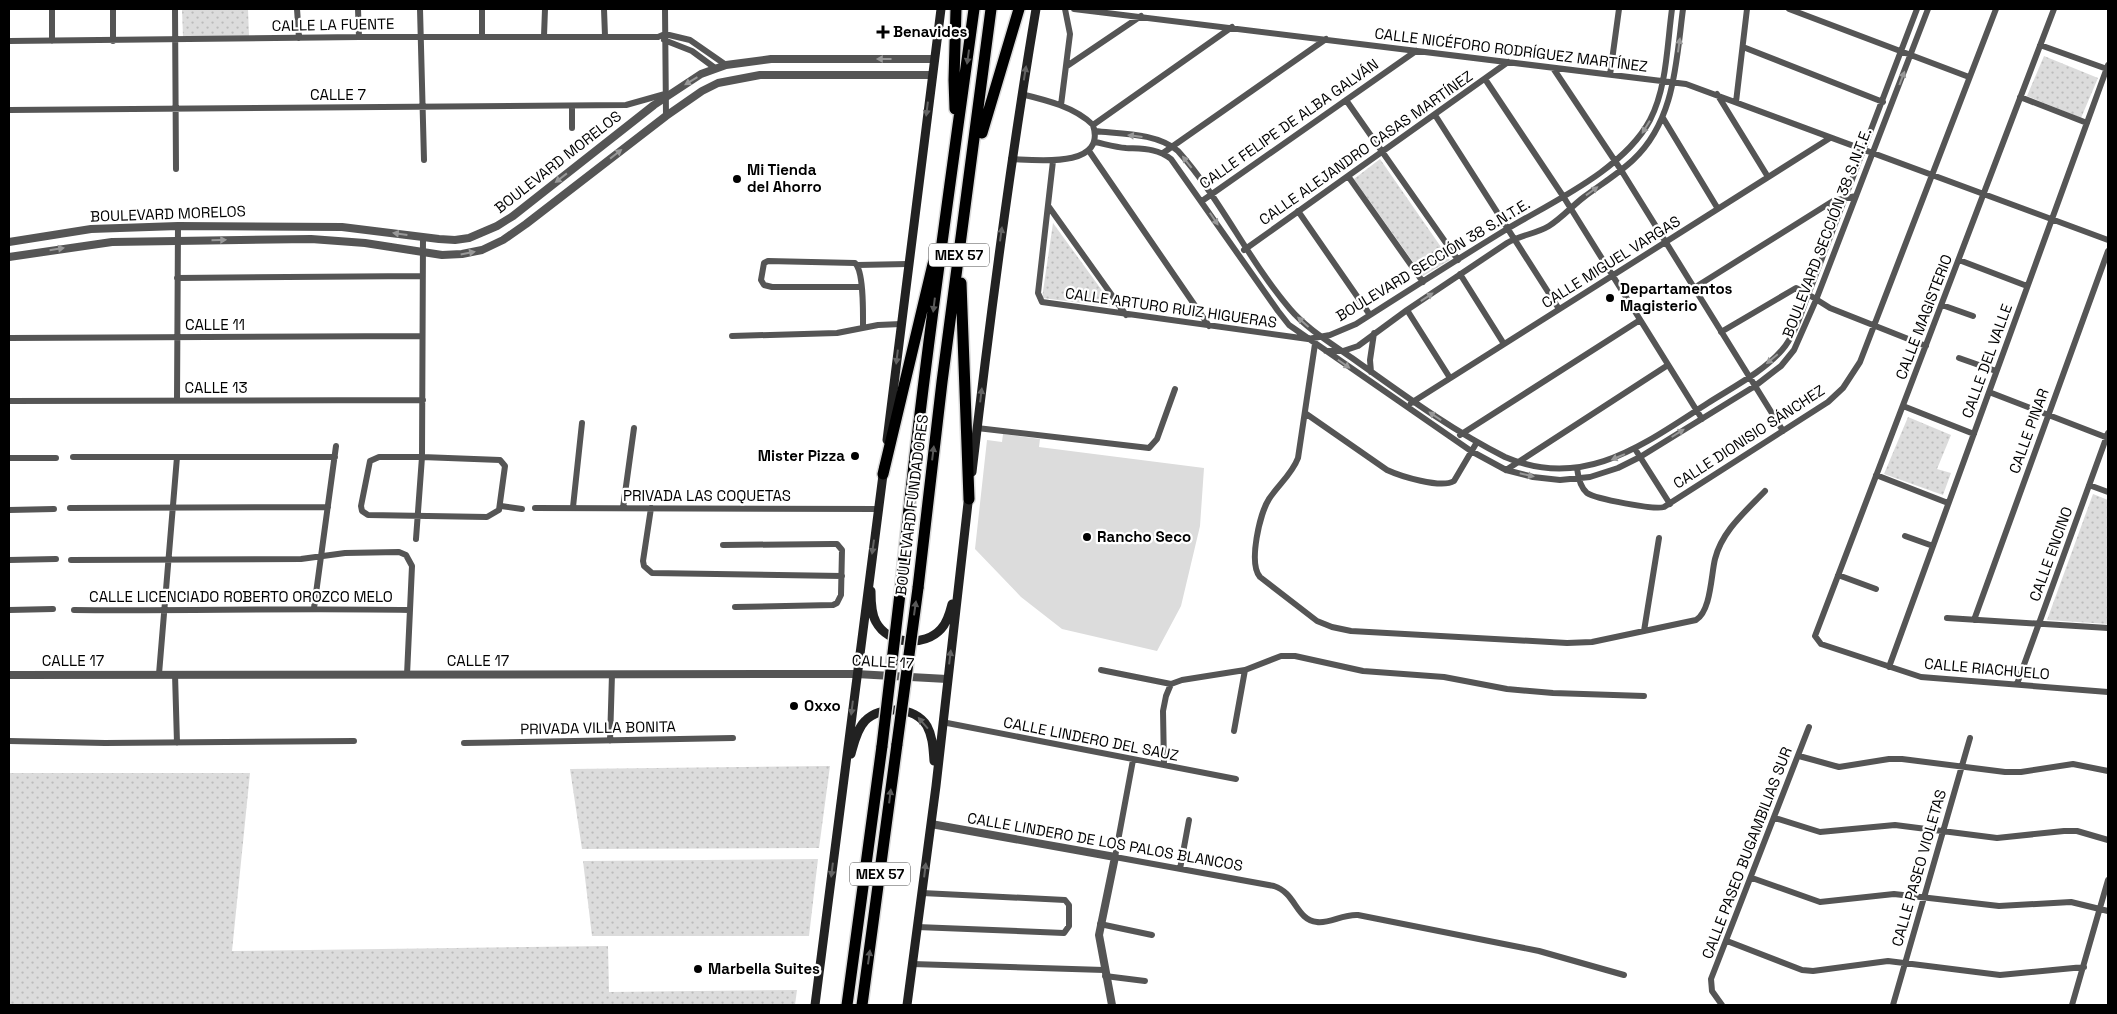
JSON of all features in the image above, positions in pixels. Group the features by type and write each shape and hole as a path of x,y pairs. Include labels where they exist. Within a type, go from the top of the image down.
{"highway":[{"path":"956,9 954,80 956,138"},
{"name":"BOULEVARD FUNDADORES","path":"847,1005 882,746 911,489 974,9"},
{"name":"BOULEVARD FUNDADORES","path":"862,1005 991,9"},
{"path":"972,166 1019,9"},
{"path":"882,478 922,306 944,229"},
{"path":"960,251 968,499"}],"main road":[{"path":"815,1005 856,674 880,499 933,59 941,9"},
{"path":"906,1005 936,786 992,296 1021,94 1036,9"},
{"path":"870,568 872,604 876,621 888,635 901,639 917,641 927,639 937,633 943,627 958,588"},
{"path":"843,785 857,735 863,722 872,715 882,711 896,710 908,712 918,717 926,725 933,749 936,786"}],"street":[{"path":"52,9 52,41"},
{"path":"113,9 113,41"},
{"path":"175,9 176,170"},
{"path":"297,9 299,38"},
{"path":"358,9 359,37"},
{"path":"420,9 424,160"},
{"path":"482,9 482,36"},
{"path":"544,36 545,9"},
{"path":"604,9 605,36"},
{"path":"665,9 666,116"},
{"path":"1061,105 1070,34 1065,9"},
{"name":"CALLE NICÉFORO RODRÍGUEZ MARTÍNEZ","path":"1074,9 1674,82 1717,94 1930,176 2108,240"},
{"path":"1610,75 1619,9"},
{"name":"BOULEVARD SECCIÓN 38 S.N.T.E.","path":"1308,338 1322,337 1345,329 1370,315 1508,228 1563,196 1616,161 1634,143 1650,119 1662,81 1672,9"},
{"name":"BOULEVARD SECCIÓN 38 S.N.T.E.","path":"1325,351 1342,351 1358,346 1407,310 1515,238 1547,228 1570,207 1621,170 1644,149 1662,118 1674,82 1683,9"},
{"path":"1736,102 1747,9"},
{"path":"1789,9 1969,77"},
{"name":"BOULEVARD SECCIÓN 38 S.N.T.E.","path":"1021,94 1061,105 1080,115 1094,128 1148,138 1173,147 1185,159 1289,307 1304,323 1371,372 1477,442 1517,462 1551,468 1577,468 1601,463 1635,449 1749,377 1774,359 1783,349 1796,327 1917,9"},
{"name":"BOULEVARD SECCIÓN 38 S.N.T.E.","path":"1163,153 1177,166 1284,319 1315,344 1471,451 1506,470 1546,479 1578,479 1603,474 1640,457 1755,386 1789,358 1816,300 1928,9"},
{"name":"CALLE DIONISIO SÁNCHEZ","path":"1578,479 1583,488 1594,496 1656,508 1670,504 1828,402 1843,388 1860,362 1930,176 1996,9"},
{"name":"CALLE MAGISTERIO","path":"1815,633 2054,9"},
{"path":"1067,66 1141,16"},
{"path":"1012,159 1053,161 1082,155 1089,151 1094,142 1094,128 1232,27"},
{"path":"665,34 690,40 726,65"},
{"name":"CALLE LA FUENTE","path":"9,41 421,36 658,37 665,34"},
{"name":"CALLE LA FUENTE","path":"658,37 692,51 715,68"},
{"path":"1094,142 1125,148 1150,148 1163,153 1326,39"},
{"path":"2040,45 2107,67"},
{"path":"1743,47 1891,105"},
{"name":"CALLE FELIPE DE ALBA GALVÁN","path":"1202,201 1416,51"},
{"name":"BOULEVARD MORELOS","path":"9,242 91,229 178,226 335,226 455,240 482,234 513,216 665,96 715,68 771,59 933,59"},
{"name":"CALLE ALEJANDRO CASAS MARTÍNEZ","path":"1238,254 1508,62"},
{"name":"CALLE DEL VALLE","path":"1889,666 2107,67"},
{"path":"1553,68 1616,161 1783,431"},
{"name":"BOULEVARD MORELOS","path":"9,256 96,243 340,240 422,252 462,254 482,250 503,240 666,116 702,91 718,83 739,78 769,75 931,75"},
{"path":"1485,79 1563,196 1702,419"},
{"path":"1717,94 1768,177"},
{"name":"CALLE 7","path":"9,110 626,105 665,96"},
{"path":"2020,98 2087,123"},
{"path":"1346,100 1458,260"},
{"path":"572,106 572,128"},
{"path":"1435,115 1559,309"},
{"path":"1662,118 1718,209"},
{"name":"CALLE MIGUEL VARGAS","path":"1405,406 1830,138"},
{"path":"1089,151 1210,326"},
{"path":"1053,161 1049,208 1126,315"},
{"path":"1348,176 1423,282"},
{"path":"1694,288 1833,201 1844,197 1856,196"},
{"name":"CALLE ARTURO RUIZ HIGUERAS","path":"1049,208 1038,293 1040,300 1045,303 1308,338"},
{"path":"1298,211 1370,315"},
{"path":"178,226 178,400"},
{"path":"416,539 423,427 423,237"},
{"name":"CALLE PINAR","path":"1974,620 2108,251"},
{"path":"1959,260 2027,286"},
{"path":"861,287 772,287 764,285 761,280 764,266 768,261 846,261 858,265 908,264"},
{"path":"858,265 863,328"},
{"path":"1460,274 1504,344"},
{"path":"177,278 422,276"},
{"path":"1721,332 1792,289 1800,289 1830,308 1926,346"},
{"path":"1942,305 1973,316"},
{"path":"1407,310 1450,378"},
{"path":"1454,439 1640,320"},
{"path":"732,336 837,333 900,324"},
{"path":"1371,372 1370,352 1374,334"},
{"name":"CALLE 11","path":"9,338 422,336"},
{"path":"1315,344 1300,451 1292,470 1266,505 1256,546 1255,566 1260,577 1324,625 1351,631 1567,643 1592,642 1696,620 1703,615 1721,542 1737,521 1765,492"},
{"path":"1959,358 1996,371"},
{"path":"1506,470 1668,365"},
{"path":"977,428 1149,448 1157,439 1175,389"},
{"path":"1989,392 2108,436"},
{"name":"CALLE 13","path":"9,401 423,400"},
{"path":"1903,406 1974,434"},
{"path":"1305,413 1387,470 1410,478 1441,484 1454,481 1477,442"},
{"path":"573,507 582,423"},
{"path":"624,508 634,428"},
{"name":"CALLE ENCINO","path":"2017,684 2108,436"},
{"path":"314,608 336,446"},
{"path":"1635,449 1670,504"},
{"path":"73,457 335,458"},
{"path":"159,674 177,457"},
{"path":"379,457 422,457 500,460 505,466 501,506 497,513 487,517 368,515 362,510 370,461 379,457"},
{"path":"9,458 56,458"},
{"path":"1577,468 1578,479"},
{"path":"1876,475 1948,503"},
{"path":"2089,485 2108,492"},
{"path":"501,506 522,509"},
{"path":"70,508 328,507"},
{"name":"PRIVADA LAS COQUETAS","path":"535,508 878,509"},
{"path":"651,508 643,561 644,566 652,573 842,576"},
{"path":"9,510 54,509"},
{"path":"1905,536 1933,546"},
{"path":"1644,632 1660,538"},
{"path":"723,544 837,544 842,550 840,600 833,605 735,607"},
{"path":"70,560 301,559 345,552 399,552 410,559 412,566 407,675"},
{"path":"9,560 56,559"},
{"path":"1838,575 1876,589"},
{"name":"CALLE LICENCIADO ROBERTO OROZCO MELO","path":"74,610 164,611 314,608 409,610"},
{"path":"9,610 53,609"},
{"path":"1947,618 2108,628"},
{"name":"CALLE RIACHUELO","path":"1815,633 1816,640 1821,644 1920,676 2108,692"},
{"path":"1101,670 1171,684 1182,680 1246,670 1274,658 1289,656 1363,671 1444,677 1507,689 1552,693 1644,696"},
{"path":"1234,731 1246,670"},
{"path":"175,674 177,743"},
{"path":"610,741 612,674"},
{"name":"CALLE 17","path":"9,675 856,674 947,679"},
{"path":"1164,766 1163,711 1171,684"},
{"name":"CALLE LINDERO DEL SAUZ","path":"942,722 1236,779"},
{"name":"CALLE PASEO BUGAMBILIAS SUR","path":"1722,1005 1711,987 1712,979 1809,727"},
{"name":"PRIVADA VILLA BONITA","path":"464,743 733,738"},
{"name":"CALLE PASEO VIOLETAS","path":"1893,1005 1970,738"},
{"path":"9,741 177,743 354,741"},
{"path":"1798,756 1839,767 1888,758 2013,772 2073,764 2108,771"},
{"path":"1112,1005 1099,942 1100,924 1115,858 1133,760"},
{"path":"1775,818 1820,832 1895,825 1997,838 2070,831 2108,840"},
{"path":"1180,869 1189,820"},
{"name":"CALLE LINDERO DE LOS PALOS BLANCOS","path":"931,824 1274,886 1286,892 1305,918 1317,922 1346,915 1358,915 1516,946 1624,975"},
{"path":"1752,878 1820,902 1885,894 1999,906 2071,902 2108,911"},
{"path":"2074,1004 2108,880"},
{"path":"917,928 1064,932 1069,926 1069,904 1062,899 922,893"},
{"path":"1100,924 1152,935"},
{"path":"1727,941 1807,971 1820,971 1888,961 2000,975 2084,967"},
{"path":"912,964 1105,973 1145,981"}],"shaded area":[{"path":"182,9 248,9 249,36 183,37"},
{"path":"2044,56 2098,78 2081,118 2027,96"},
{"path":"1380,159 1450,260 1423,276 1354,179"},
{"path":"1053,223 1114,307 1042,298"},
{"path":"1908,417 1951,435 1937,469 1951,473 1943,495 1884,474"},
{"name":"Rancho Seco","path":"1003,434 1040,439 1039,447 1204,468 1200,526 1181,606 1157,651 1062,629 1021,597 975,549 987,440 1002,442"},
{"path":"2093,494 2108,500 2108,624 2047,620"},
{"path":"830,766 819,848 582,849 570,769"},
{"path":"9,773 250,773 232,951 608,946 609,992 797,990 795,1005 9,1005"},
{"path":"818,859 809,936 592,936 583,861"}],"place":[{"name":"Benavides","path":"883,32"},
{"name":"Mi Tienda del Ahorro","path":"737,179"},
{"name":"Departamentos Magisterio","path":"1610,298"},
{"name":"Mister Pizza","path":"855,456"},
{"name":"Rancho Seco","path":"1087,537"},
{"name":"Oxxo","path":"794,706"},
{"name":"Marbella Suites","path":"698,969"}]}
